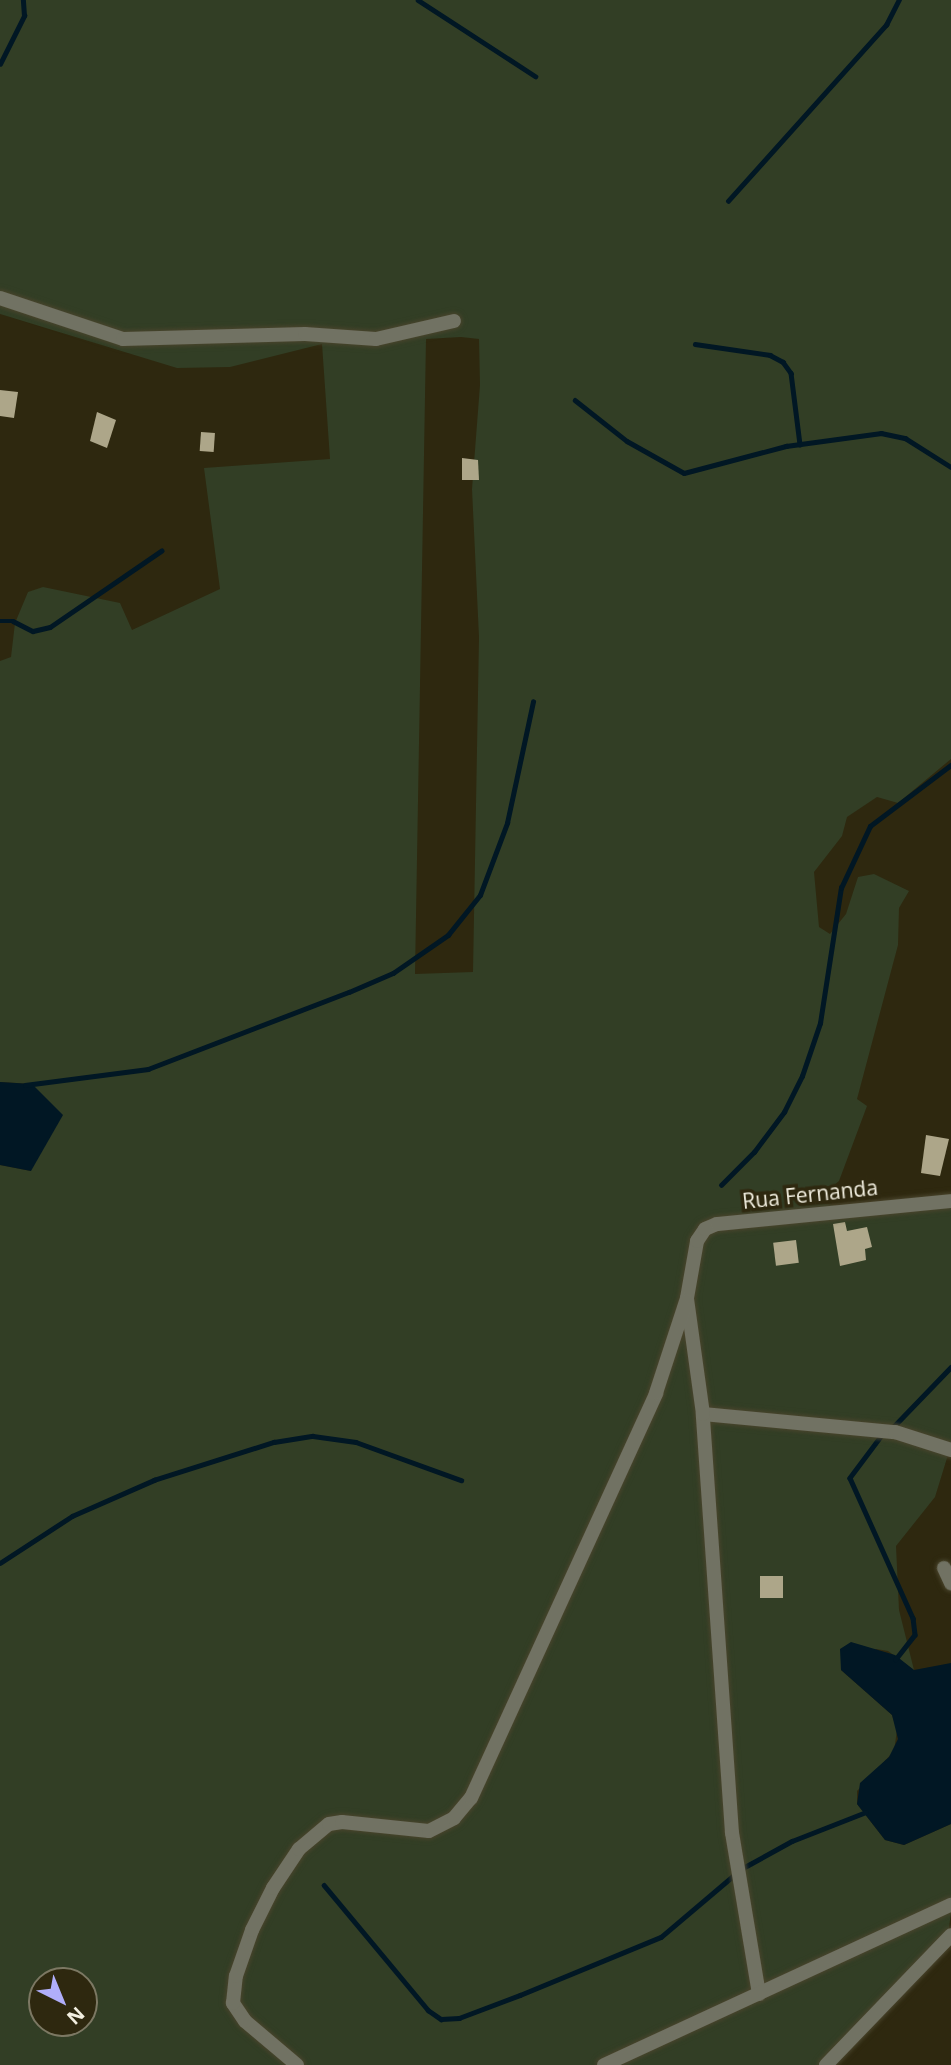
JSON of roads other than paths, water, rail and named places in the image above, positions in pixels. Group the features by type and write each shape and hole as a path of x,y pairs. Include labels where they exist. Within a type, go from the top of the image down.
{"street":[{"path":"0,298 123,339 306,334 376,339 454,321"},
{"name":"Rua Fernanda","path":"687,1298 699,1235 717,1224 951,1201"},
{"path":"687,1298 703,1414 732,1833 759,1994"},
{"path":"297,2065 245,2021 233,2003 248,1941 273,1888 299,1849 329,1824 342,1822 429,1830 454,1818 471,1798 656,1393 687,1298"},
{"path":"703,1414 895,1432 951,1450"},
{"path":"944,1568 951,1583"},
{"path":"604,2065 951,1905"},
{"path":"826,2065 951,1935"}],"water":[{"path":"0,1082 32,1084 63,1115 31,1171 0,1165"},
{"path":"851,1642 895,1655 914,1670 951,1663 951,1824 904,1845 885,1840 857,1804 860,1783 889,1757 898,1739 892,1715 841,1670 840,1649"}],"waterway":[{"path":"0,64 24,16 23,0"},
{"path":"418,0 535,76"},
{"path":"728,201 886,25 899,0"},
{"path":"695,344 770,355 783,362 791,373 800,444"},
{"path":"575,400 627,441 684,473 786,446 881,433 905,438 951,467"},
{"path":"0,621 13,621 33,631 50,627 161,551"},
{"path":"25,1085 148,1069 393,973 448,935 480,895 507,823 533,702"},
{"path":"721,1185 754,1152 784,1112 802,1076 820,1023 841,888 870,826 951,765"},
{"path":"893,1427 951,1367"},
{"path":"883,1434 850,1478 913,1618 915,1635 896,1659"},
{"path":"0,1563 72,1516 154,1480 274,1442 313,1436 356,1442 461,1480"},
{"path":"741,1869 792,1841 866,1812"},
{"path":"324,1885 428,2010 441,2019 459,2018 661,1937 734,1875"}]}
